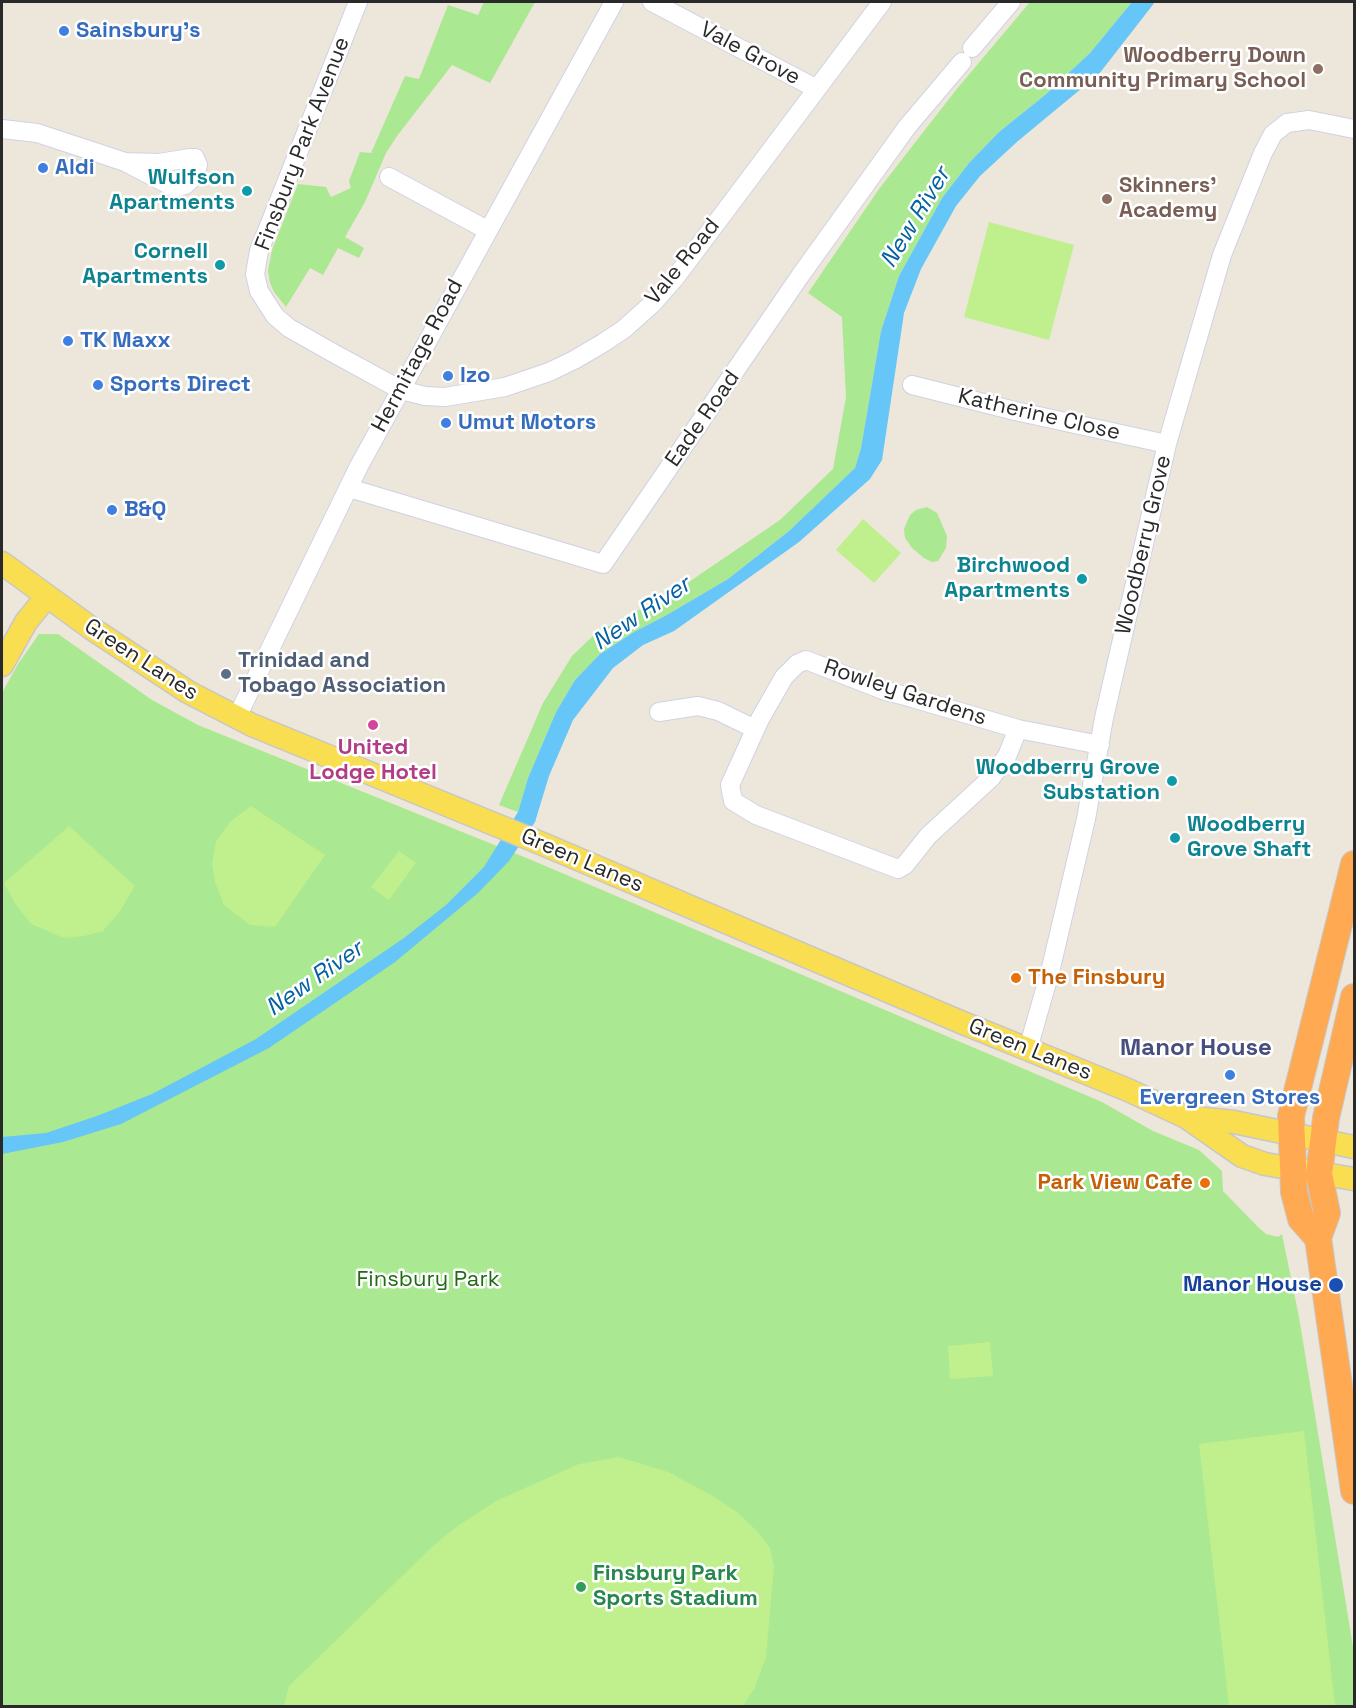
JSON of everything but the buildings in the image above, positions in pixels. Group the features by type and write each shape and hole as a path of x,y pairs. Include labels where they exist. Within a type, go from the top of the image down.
{"highway":[{"path":"1318,1238 1301,1219 1294,1192 1291,1116 1354,864"},
{"path":"1354,997 1348,1052 1326,1118 1319,1174 1327,1214 1318,1238 1354,1491"}],"main road":[{"name":"Green Lanes","path":"2,563 91,628 188,692 237,717 319,754 545,845 1186,1117 1242,1156 1265,1164 1354,1179"},
{"path":"2,665 26,622 47,596"},
{"name":"Green Lanes","path":"1186,1117 1234,1122 1354,1147"}],"street":[{"name":"Finsbury Park Avenue","path":"358,2 268,225 259,251 255,274 259,291 267,305 274,316 289,328 401,390"},
{"name":"Hermitage Road","path":"237,717 349,488 487,230 614,2"},
{"name":"Vale Grove","path":"652,2 817,89"},
{"name":"Vale Road","path":"401,390 425,396 445,397 505,387 549,372 574,360 624,329 664,292 882,2"},
{"name":"Eade Road","path":"349,488 603,564 800,276 907,127 1011,2"},
{"name":"Woodberry Grove","path":"1028,1049 1050,972 1083,830 1167,444 1222,255 1263,153 1273,134 1287,123 1309,120 1354,129"},
{"path":"2,129 37,133 124,162"},
{"path":"389,177 487,230"},
{"name":"Katherine Close","path":"912,385 1016,411 1167,444"},
{"name":"Rowley Gardens","path":"1018,729 1007,756 991,778 928,836 905,865 898,869 756,815 733,801 730,786 755,729 784,677 797,664 806,660 883,690 1018,729 1100,745"},
{"path":"659,712 698,706 718,711 755,729"}],"green space":[{"path":"484,2 535,2 490,83 452,65 397,136 386,153 365,202 345,237 364,248 359,258 338,248 323,275 310,268 286,307 274,292 268,271 272,250 298,184 326,187 331,197 351,188 349,181 360,152 371,153 405,76 419,79 448,5 478,15"},
{"path":"1030,2 1132,2 1090,53 1045,95 999,132 969,163 942,198 899,276 881,331 861,448 855,468 789,531 728,579 600,654 575,680 556,712 528,778 518,812 499,805 543,703 572,656 596,633 680,588 780,520 833,469 846,397 842,317 808,293 879,189 956,90"},
{"path":"989,222 1074,245 1049,340 964,317"},
{"path":"927,507 937,513 947,536 946,548 938,561 932,562 912,548 905,538 904,529 910,515 916,510"},
{"path":"863,519 901,553 874,583 836,550"},
{"name":"Finsbury Park","path":"39,634 58,634 152,700 198,725 529,859 1102,1102 1153,1131 1199,1150 1222,1171 1223,1191 1258,1227 1266,1234 1278,1237 1282,1234 1299,1317 1354,1653 1354,1706 2,1706 2,693 18,664"},
{"path":"251,806 325,855 275,927 250,925 224,905 215,882 212,864 216,841 231,821"},
{"path":"69,826 135,886 120,911 103,931 64,938 31,924 16,905 4,883"},
{"path":"399,851 416,863 389,900 371,887"},
{"path":"990,1342 993,1376 950,1379 948,1346"},
{"path":"1304,1431 1335,1706 1229,1706 1199,1444"},
{"name":"Finsbury Park Sports Stadium","path":"619,1457 668,1472 713,1496 737,1512 757,1531 770,1548 774,1566 766,1657 754,1689 743,1706 284,1706 289,1686 434,1545 456,1527 496,1501 579,1464"}],"water":[{"path":"1132,2 1155,2 1099,74 1018,141 980,176 956,206 921,269 904,313 882,460 870,479 799,542 674,631 643,645 613,668 573,720 549,776 535,822 509,861 478,893 395,962 269,1048 121,1124 63,1142 2,1154 2,1137 46,1133 97,1116 152,1094 256,1039 404,938 446,905 484,867 518,812 528,778 556,712 575,680 600,654 728,579 789,531 855,468 861,448 881,331 899,276 942,198 969,163 999,132 1045,95 1090,53"}],"place":[{"name":"Sainsbury's","path":"64,31"},
{"name":"Woodberry Down Community Primary School","path":"1318,69"},
{"name":"Aldi","path":"43,168"},
{"name":"Wulfson Apartments","path":"247,191"},
{"name":"Skinners' Academy","path":"1107,199"},
{"name":"Cornell Apartments","path":"220,265"},
{"name":"TK Maxx","path":"68,341"},
{"name":"Izo","path":"448,376"},
{"name":"Sports Direct","path":"98,385"},
{"name":"Umut Motors","path":"446,423"},
{"name":"B&Q","path":"112,510"},
{"name":"Birchwood Apartments","path":"1082,579"},
{"name":"Trinidad and Tobago Association","path":"226,674"},
{"name":"United Lodge Hotel","path":"373,725"},
{"name":"Woodberry Grove Substation","path":"1172,781"},
{"name":"Woodberry Grove Shaft","path":"1175,838"},
{"name":"The Finsbury","path":"1016,978"},
{"name":"Evergreen Stores","path":"1230,1075"},
{"name":"Park View Cafe","path":"1205,1183"},
{"name":"Manor House","path":"1336,1285"},
{"name":"Finsbury Park Sports Stadium","path":"581,1587"}],"district":[{"name":"Manor House","path":"1196,1048"}],"water label":[{"name":"New River","path":"916,218"},
{"name":"New River","path":"642,614"},
{"name":"New River","path":"315,979"}]}
